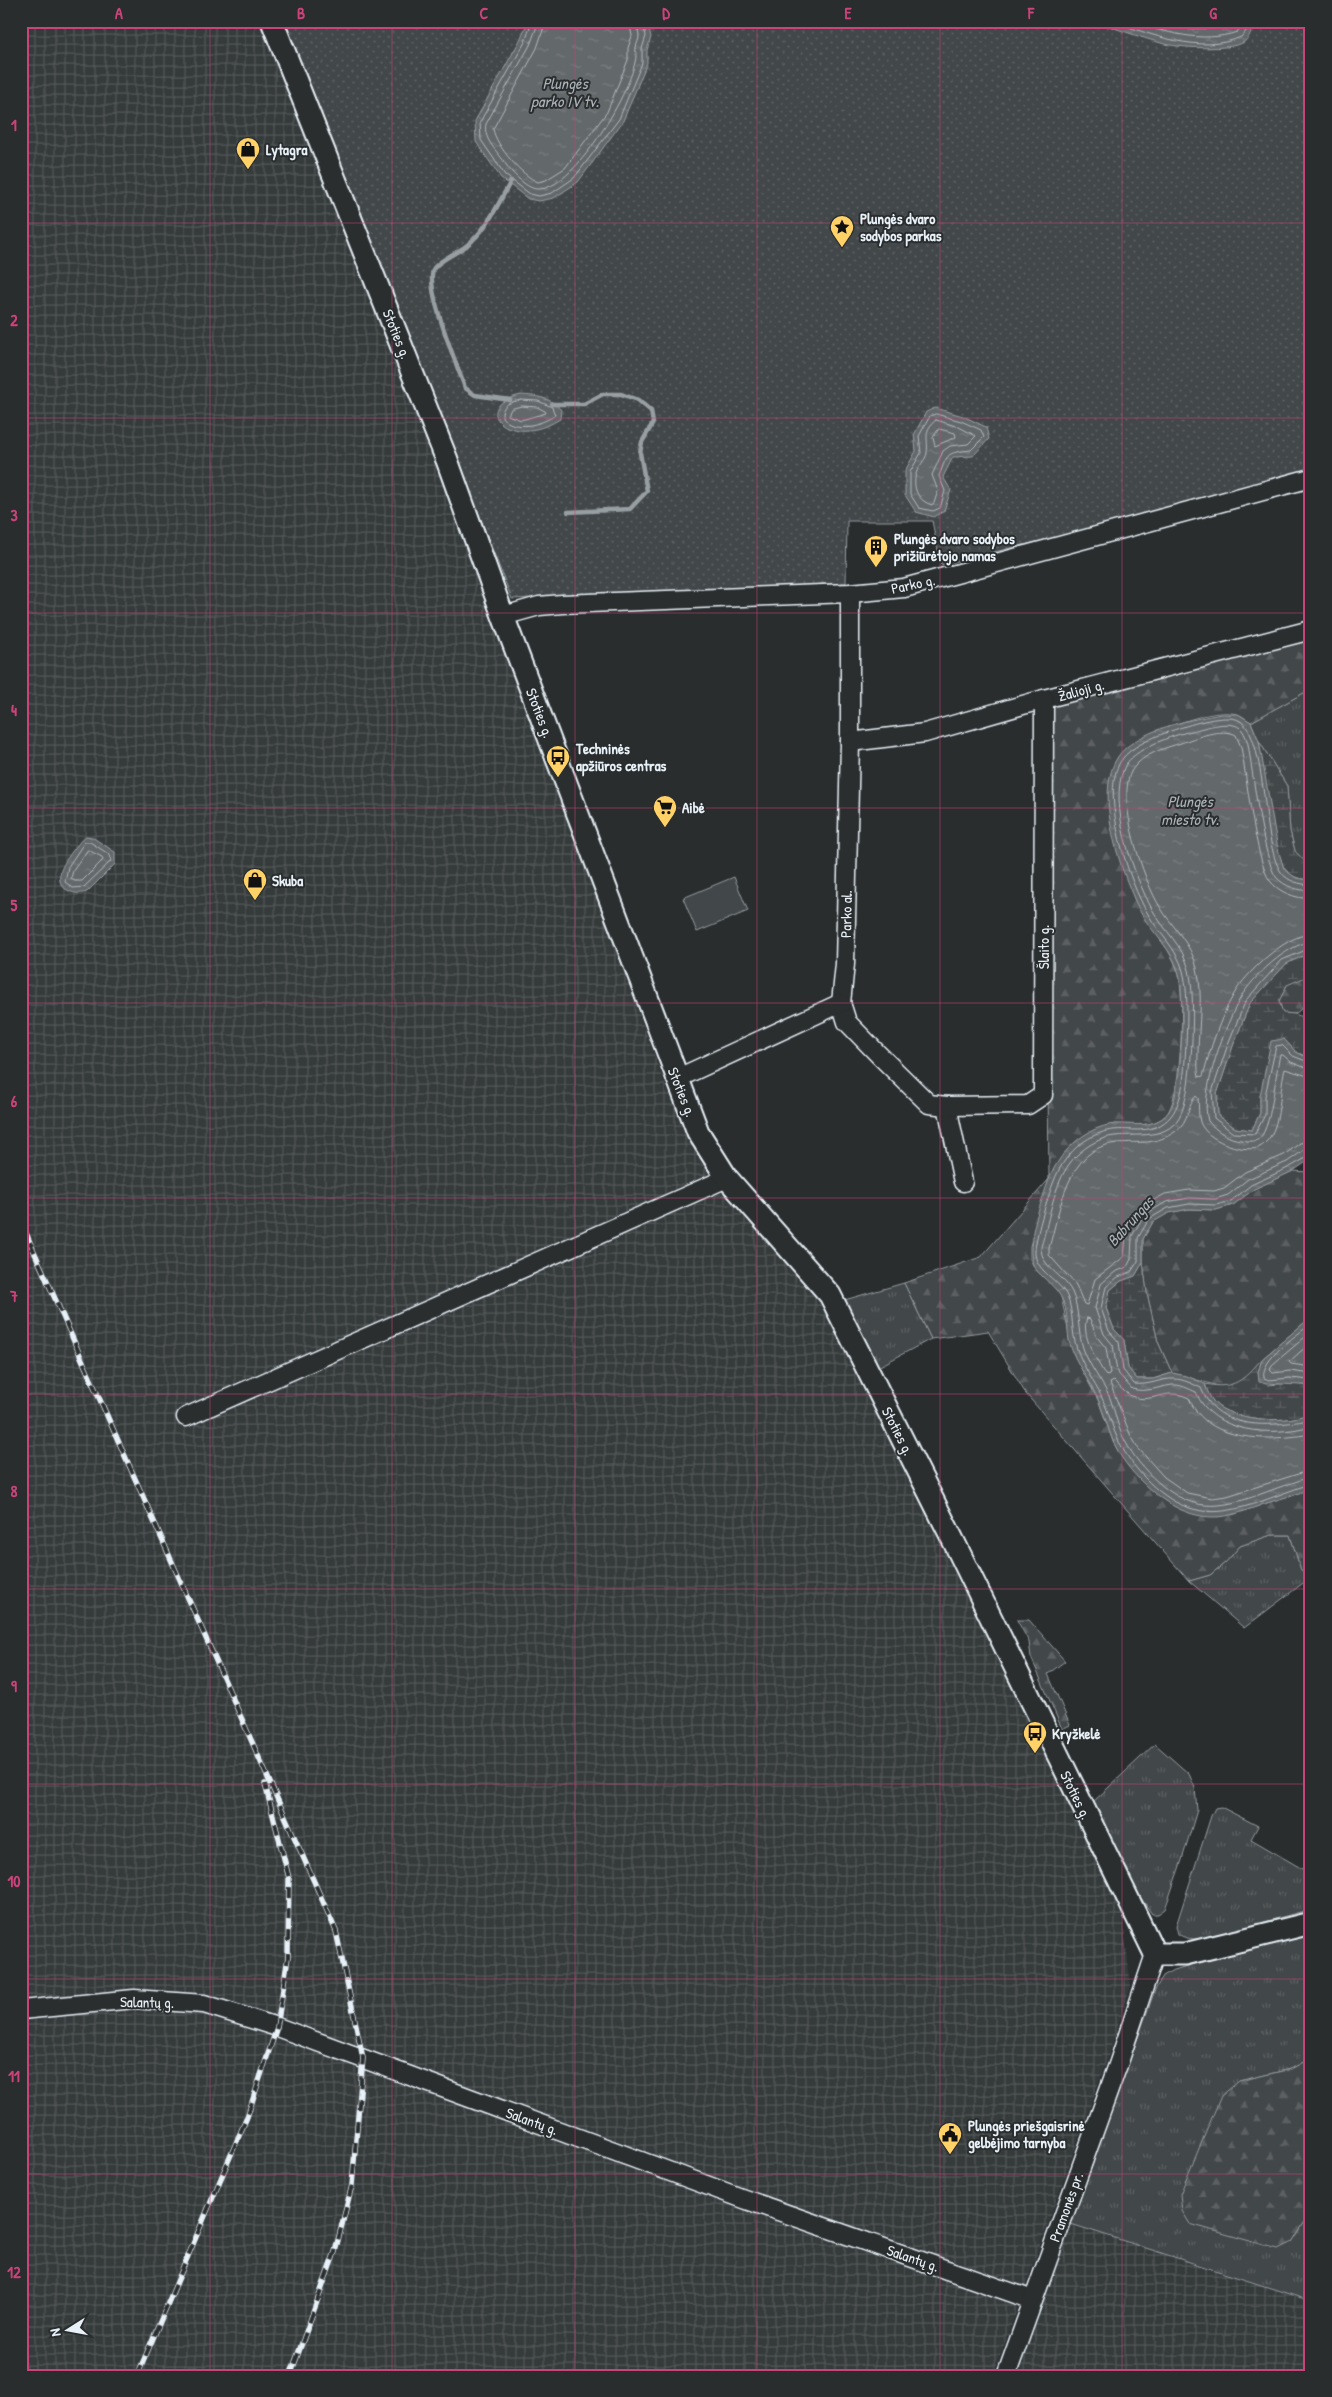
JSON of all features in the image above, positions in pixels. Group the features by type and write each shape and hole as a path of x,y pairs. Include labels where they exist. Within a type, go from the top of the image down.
{"main road":[{"name":"Stoties g.","path":"272,21 447,460 503,616 584,826 676,1079 698,1132 727,1178 830,1295 955,1544 1155,1954"},
{"path":"1155,1954 1185,1954 1311,1922"}],"street":[{"name":"Parko g.","path":"503,616 539,606 562,604 904,588 1311,478"},
{"name":"Parko al.","path":"841,1004 845,964 850,742 850,592"},
{"name":"Žalioji g.","path":"850,742 925,733 1044,699 1311,630"},
{"name":"Šlaito g.","path":"947,1106 1028,1105 1043,1095 1044,699"},
{"path":"676,1079 841,1004 847,1022 929,1104 947,1106 963,1182"},
{"path":"186,1417 727,1178"},
{"name":"Pramonės pr.","path":"1006,2376 1119,2062 1155,1954"},
{"name":"Salantų g.","path":"21,2010 134,1999 204,2004 277,2027 744,2199 1032,2300"}],"shaded area":[{"path":"21,21 262,21 471,555 666,1087 690,1135 734,1202 814,1294 831,1320 1122,1913 1131,1986 1112,2046 993,2376 21,2376"},
{"path":"1071,2224 1311,2301 1311,2376 1017,2376"}],"green space":[{"name":"Plungės dvaro sodybos parkas","path":"285,21 1311,21 1311,475 941,565 932,521 847,521 846,583 512,599"},
{"path":"1311,633 1311,689 1251,722 1241,715 1217,713 1153,732 1131,877 1131,890 1140,912 1168,950 1178,972 1181,1024 1175,1091 1171,1107 1165,1116 1147,1124 1114,1124 1049,1179 1044,699"},
{"path":"1311,689 1311,868 1309,868 1295,851 1290,831 1287,786 1259,741 1251,722"},
{"path":"1259,741 1287,786 1290,831 1295,851 1311,868 1311,880 1291,875 1282,862 1273,830"},
{"path":"734,877 748,911 697,932 683,898"},
{"path":"1311,952 1311,1001 1295,1014 1283,1013 1279,1001 1287,985 1310,963 1303,955"},
{"path":"1303,955 1311,963 1308,976 1287,985 1279,1001 1283,1013 1295,1014 1311,1021 1311,1059 1296,1052 1284,1039 1260,1096 1260,1113 1252,1130 1235,1128 1218,1116 1217,1094 1233,1046 1250,1003 1286,964"},
{"path":"1293,1171 1309,1172 1311,1174 1311,1317 1262,1359 1245,1378 1234,1385 1222,1387 1172,1373 1158,1342 1147,1293 1143,1262 1143,1239 1153,1222 1168,1213 1189,1209 1216,1210 1233,1205 1254,1189"},
{"path":"1049,1179 1030,1246 1030,1259 1035,1269 1054,1286 1061,1296 1073,1353 1099,1402 1113,1442 1123,1459 1232,1515 1311,1488 1311,1577 1301,1570 1290,1535 1271,1535 1240,1546 1226,1562 1210,1575 1189,1581 1026,1394 988,1331 931,1339 904,1283 981,1257"},
{"path":"1143,1262 1147,1293 1158,1342 1172,1373 1153,1379 1137,1379 1128,1368 1124,1340 1114,1329 1106,1308 1110,1290 1121,1281 1135,1276"},
{"path":"904,1283 931,1339 876,1368 841,1301"},
{"path":"1262,1359 1258,1372 1268,1385 1289,1383 1311,1385 1311,1412 1291,1419 1251,1418 1228,1411 1219,1407 1214,1402 1205,1384 1224,1386 1238,1382"},
{"path":"1271,1535 1290,1535 1301,1570 1311,1577 1244,1628 1189,1581 1210,1575 1226,1562 1240,1546"},
{"path":"1017,1620 1029,1620 1065,1661 1048,1674 1070,1725 1062,1729 1031,1657 1029,1642"},
{"path":"1155,1744 1189,1774 1195,1788 1197,1810 1165,1909 1158,1914 1152,1914 1136,1891 1092,1803"},
{"path":"1221,1807 1258,1826 1251,1839 1311,1874 1311,1909 1210,1937 1190,1939 1178,1934 1176,1926 1211,1816 1215,1808"},
{"path":"1311,1933 1311,2058 1291,2069 1239,2081 1292,2242 1311,2212 1311,2301 1071,2224 1155,1990 1163,1976 1173,1970"},
{"path":"1311,2058 1311,2212 1292,2242 1278,2249 1190,2224 1182,2211 1180,2194 1221,2096 1239,2081 1291,2069"}],"water":[{"name":"Plungės parko IV tv.","path":"528,21 647,21 651,37 647,50 647,63 623,121 578,182 554,198 539,201 528,199 501,178 476,142 475,121 520,40"},
{"path":"1095,21 1251,21 1251,27 1250,35 1244,42 1228,47 1204,48 1169,45 1136,36"},
{"path":"521,395 538,397 553,402 561,410 560,419 541,428 525,430 511,428 501,423 496,416 497,408 505,401"},
{"path":"935,408 963,416 986,427 989,439 973,456 953,457 943,477 951,490 944,511 934,517 916,512 905,495 905,471 916,451 914,435 926,412"},
{"name":"Plungės miesto tv.","path":"1221,714 1238,714 1251,722 1259,741 1278,849 1284,869 1296,878 1311,880 1311,952 1286,964 1250,1003 1217,1094 1218,1116 1235,1128 1252,1130 1260,1113 1260,1096 1271,1041 1284,1039 1296,1052 1311,1059 1311,1159 1293,1171 1254,1189 1233,1205 1216,1210 1189,1209 1169,1213 1153,1222 1143,1239 1143,1262 1135,1276 1121,1281 1110,1290 1106,1308 1114,1329 1124,1340 1128,1368 1137,1379 1153,1379 1172,1373 1187,1376 1205,1384 1212,1399 1219,1407 1251,1418 1291,1419 1311,1412 1311,1488 1239,1513 1211,1517 1185,1511 1160,1498 1139,1479 1122,1458 1112,1438 1100,1404 1072,1349 1063,1301 1057,1291 1037,1271 1031,1252 1034,1228 1045,1191 1052,1171 1065,1152 1083,1136 1104,1126 1148,1124 1160,1120 1168,1112 1176,1093 1181,1041 1181,984 1172,957 1142,915 1125,877 1117,853 1108,804 1109,781 1115,761 1128,746 1149,733 1173,725"},
{"path":"86,836 92,837 115,852 115,864 87,892 75,893 67,890 62,885 60,879 61,872 68,857"},
{"path":"1311,1317 1311,1385 1259,1382 1258,1372 1262,1359"}],"waterway":[{"path":"1304,21 1311,25"},
{"path":"510,400 475,395 465,388 437,308 432,277 434,268 437,265 466,246 480,232 492,216 511,181"},
{"path":"552,404 584,404 603,394 621,394 638,400 651,411 653,423 642,442 640,453 647,491 630,509 568,512"}],"railway":[{"path":"21,1222 336,1931 363,2058 352,2185 335,2252 290,2376"},
{"path":"137,2376 247,2117 277,2027 288,1957 289,1878 265,1784"}],"place":[{"name":"Lytagra","path":"248,170"},
{"name":"Plungės dvaro sodybos parkas","path":"842,248"},
{"name":"Plungės dvaro sodybos prižiūrėtojo namas","path":"876,568"},
{"name":"Techninės apžiūros centras","path":"558,778"},
{"name":"Aibė","path":"665,828"},
{"name":"Skuba","path":"255,901"},
{"name":"Kryžkelė","path":"1035,1754"},
{"name":"Plungės priešgaisrinė gelbėjimo tarnyba","path":"950,2155"}],"water label":[{"name":"Babrungas","path":"1130,1221"}]}
